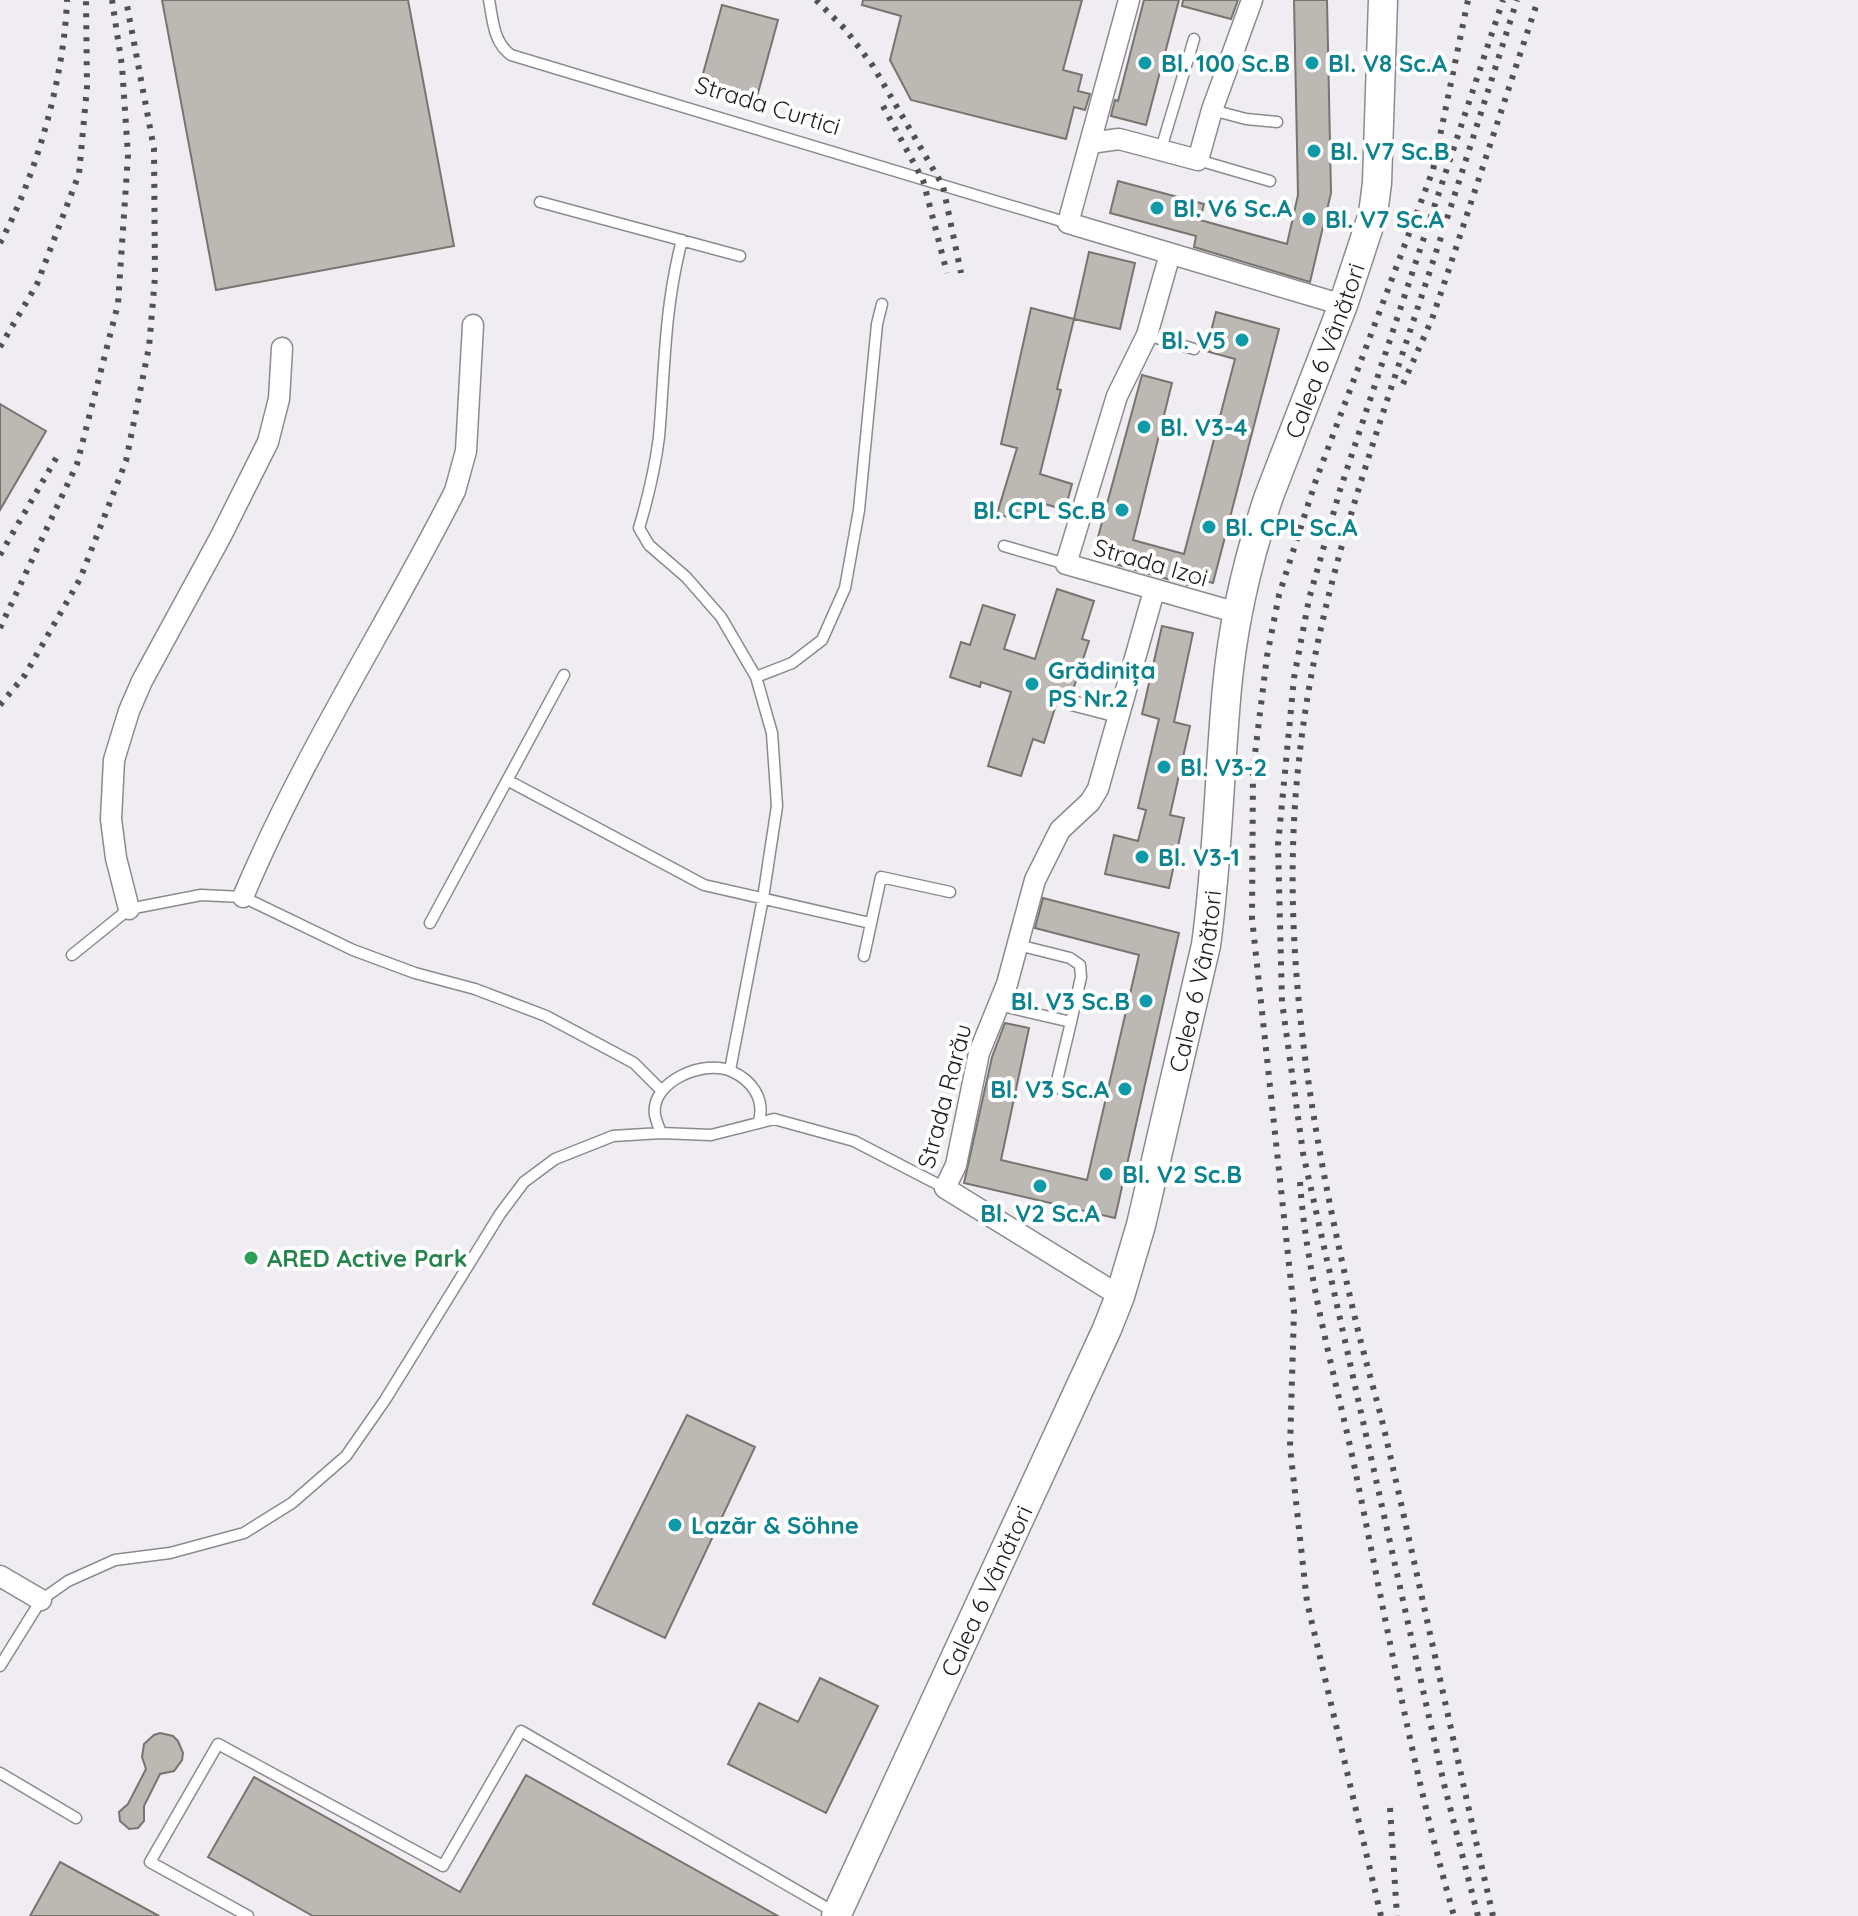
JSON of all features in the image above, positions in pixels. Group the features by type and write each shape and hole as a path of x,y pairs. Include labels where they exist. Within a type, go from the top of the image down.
{"main road":[{"name":"Calea 6 Vânători","path":"837,1915 1120,1296 1141,1225 1206,945 1213,895 1227,687 1238,613 1269,496 1343,305 1373,214 1377,183 1383,0"}],"street":[{"path":"1068,223 1129,0"},
{"path":"1090,143 1119,139 1198,160 1212,110 1252,0"},
{"name":"Strada Curtici","path":"1068,223 1343,305"},
{"path":"1066,564 1117,396 1147,335 1170,254"},
{"path":"243,897 303,772 455,491 466,451 473,325"},
{"path":"129,909 116,858 111,819 114,760 142,681 268,442 279,399 282,348"},
{"name":"Strada Izoi","path":"1066,564 1238,613"},
{"name":"Strada Rarău","path":"1120,1296 945,1188 956,1165 979,1053 1007,984 1035,880 1068,821 1090,802 1098,789 1154,591"},
{"path":"1068,702 1118,715"},
{"path":"0,1576 41,1600"}],"lane":[{"name":"Strada Curtici","path":"489,0 495,34 502,48 511,55 1068,223"},
{"path":"1161,149 1194,39"},
{"path":"1212,110 1246,119 1277,122"},
{"path":"1198,160 1270,181"},
{"path":"540,202 740,256"},
{"path":"682,240 671,280 665,321 658,438 650,490 639,528 649,545 686,577 721,617 756,677 772,733 777,806 730,1070"},
{"path":"756,677 792,663 822,640 845,588 859,510 882,304"},
{"path":"1147,335 1194,349"},
{"name":"Strada Izoi","path":"1004,546 1066,564"},
{"path":"430,923 564,675"},
{"path":"507,780 704,885 870,923"},
{"path":"864,956 881,877 950,892"},
{"path":"72,955 129,909 201,895 243,897 353,950 415,973 475,989 546,1016 634,1063 661,1090"},
{"path":"1018,945 1070,958 1080,965 1081,977 1055,1089"},
{"name":"Strada Rarău","path":"998,1005 1071,1022"},
{"path":"661,1133 654,1112 661,1090 676,1076 707,1070 730,1070 755,1090 763,1107 759,1121"},
{"path":"0,1666 41,1600 68,1581 115,1560 170,1553 244,1533 292,1503 346,1456 385,1400 500,1214 524,1182 555,1159 613,1136 661,1133 711,1135 774,1119 854,1141 945,1188"},
{"path":"248,1916 150,1862 218,1744 443,1866 521,1731 837,1915"},
{"path":"0,1773 76,1818"}],"building":[{"path":"162,0 408,0 454,246 216,290"},
{"path":"863,0 1082,0 1063,70 1082,75 1078,91 1090,94 1085,110 1074,107 1066,139 911,100 890,60 901,16 862,5"},
{"name":"Bl. 100 Sc.B","path":"1144,0 1179,0 1146,125 1111,116 1115,100 1118,101"},
{"path":"1183,0 1238,0 1231,19 1182,6"},
{"path":"1294,0 1327,0 1331,193 1310,282 1194,247 1196,236 1110,213 1118,181 1204,204 1200,220 1287,244 1298,195"},
{"path":"722,5 778,20 755,104 699,88"},
{"path":"1089,252 1135,263 1120,329 1074,319"},
{"path":"1031,308 1074,319 1057,389 1061,390 1040,474 1072,484 1065,510 1028,499 1022,521 997,514 1017,448 1001,444"},
{"path":"1216,312 1279,329 1213,583 1190,577 1188,585 1108,562 1111,553 1095,548 1142,375 1172,383 1133,540 1184,554 1235,359 1206,351"},
{"path":"0,404 46,431 0,510"},
{"name":"Grădinița PS Nr.2","path":"1057,589 1094,601 1082,639 1089,641 1072,693 1060,692 1044,743 1033,739 1021,776 988,766 1011,692 981,682 980,687 950,677 961,642 970,645 983,605 1015,615 1004,649 1035,659"},
{"path":"1162,626 1193,633 1174,722 1190,726 1170,815 1184,818 1169,888 1105,874 1114,835 1138,841 1146,810 1138,808 1159,719 1142,714"},
{"path":"1043,898 1179,933 1115,1218 964,1183 992,1057 1005,1023 1029,1028 1001,1160 1087,1180 1139,955 1035,928"},
{"name":"Lazăr & Söhne","path":"687,1415 755,1447 665,1638 593,1604"},
{"path":"820,1678 878,1706 826,1813 728,1764 759,1703 798,1722"},
{"path":"160,1733 173,1736 178,1741 183,1753 182,1760 174,1771 160,1774 144,1806 144,1821 138,1828 129,1829 120,1821 119,1812 128,1804 146,1769 142,1757 144,1744"},
{"path":"526,1775 778,1916 313,1916 208,1857 254,1777 460,1892"},
{"path":"60,1862 159,1916 30,1916"}],"railway":[{"path":"0,243 26,187 46,125 60,61 67,0"},
{"path":"0,347 37,284 79,174 87,87 86,0"},
{"path":"0,628 77,464 118,304 128,155 122,66 112,0"},
{"path":"0,705 25,675 80,579 126,461 149,347 155,277 154,149 126,0"},
{"path":"816,0 845,29 873,66 943,186 961,273"},
{"path":"1381,1916 1307,1602 1290,1447 1294,1311 1252,918 1253,770 1267,656 1279,595 1316,480 1433,170 1468,0"},
{"path":"1478,1916 1444,1784 1303,1153 1282,1002 1278,845 1294,678 1309,599 1340,490 1503,0"},
{"path":"1493,1916 1325,1180 1303,1041 1293,900 1299,760 1326,605 1369,457 1517,0"},
{"path":"1403,384 1432,319 1538,0"},
{"path":"883,106 923,180 947,273"},
{"path":"0,555 58,455"},
{"path":"1300,1182 1309,1257 1324,1331 1413,1753 1454,1916"},
{"path":"1390,1808 1397,1916"}],"place":[{"name":"Bl. 100 Sc.B","path":"1145,63"},
{"name":"Bl. V8 Sc.A","path":"1312,63"},
{"name":"Bl. V7 Sc.B","path":"1314,151"},
{"name":"Bl. V6 Sc.A","path":"1157,208"},
{"name":"Bl. V7 Sc.A","path":"1309,219"},
{"name":"Bl. V5","path":"1242,340"},
{"name":"Bl. V3-4","path":"1144,427"},
{"name":"Bl. CPL Sc.B","path":"1122,510"},
{"name":"Bl. CPL Sc.A","path":"1209,527"},
{"name":"Grădinița PS Nr.2","path":"1032,684"},
{"name":"Bl. V3-2","path":"1164,767"},
{"name":"Bl. V3-1","path":"1142,857"},
{"name":"Bl. V3 Sc.B","path":"1146,1001"},
{"name":"Bl. V3 Sc.A","path":"1125,1089"},
{"name":"Bl. V2 Sc.B","path":"1106,1174"},
{"name":"Bl. V2 Sc.A","path":"1040,1186"},
{"name":"ARED Active Park","path":"251,1258"},
{"name":"Lazăr & Söhne","path":"675,1525"}]}
